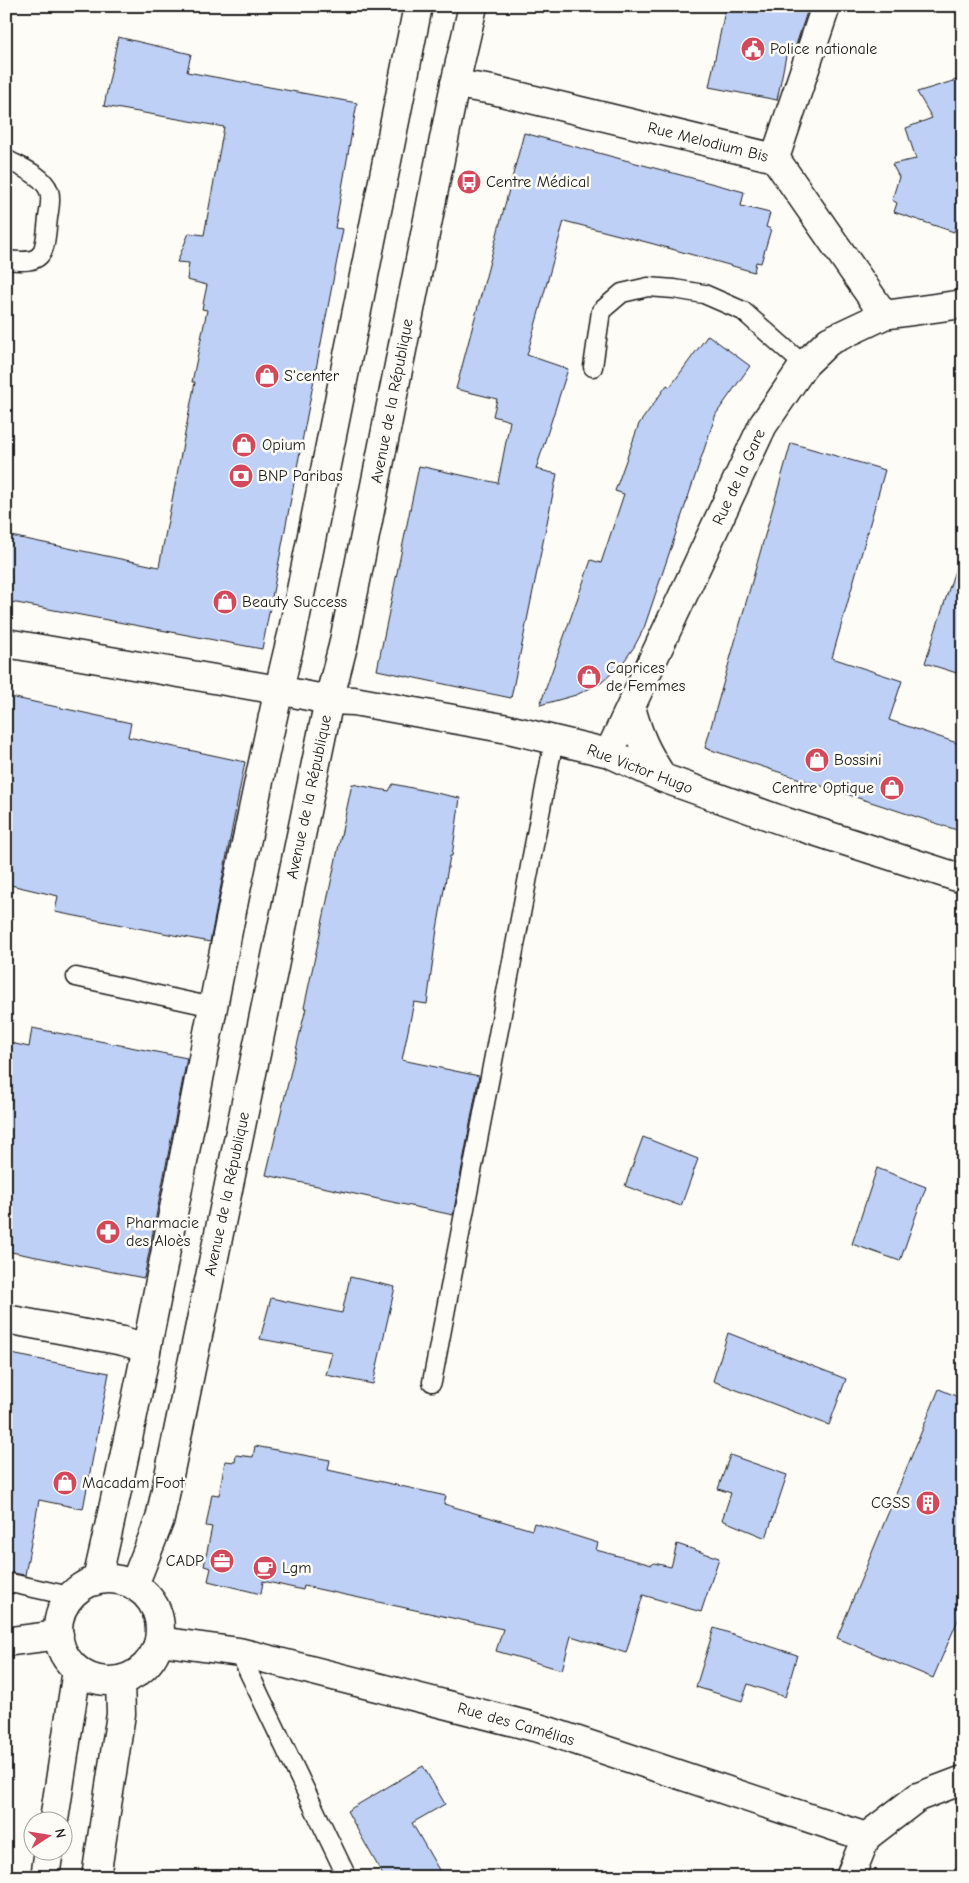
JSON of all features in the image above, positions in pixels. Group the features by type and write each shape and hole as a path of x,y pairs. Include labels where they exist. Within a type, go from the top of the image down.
{"main road":[{"path":"97,1580 146,1351 213,1007 278,690 294,625 418,6"},
{"name":"Avenue de la République","path":"134,1585 160,1519 329,700 345,636 455,84 473,6"},
{"path":"775,158 826,6"},
{"name":"Rue Melodium Bis","path":"455,84 493,90 775,158 884,315"},
{"name":"Rue de la Gare","path":"609,753 763,425 804,365 829,341 884,315 963,304"},
{"name":"Rue Victor Hugo","path":"6,642 329,700 354,701 508,729 609,753 663,778 786,822 963,878"},
{"path":"631,707 638,734 663,778"},
{"path":"6,1319 123,1341 136,1345 146,1351"},
{"path":"110,1578 134,1585 147,1595 156,1608 160,1624 159,1640 154,1654 145,1666 134,1674 120,1680 90,1677 78,1670 62,1648 59,1635 61,1615 70,1596 82,1586 97,1580 110,1578"},
{"path":"6,1640 12,1642 59,1635"},
{"name":"Rue des Camélias","path":"159,1640 239,1652 542,1729 866,1837"},
{"path":"56,1810 78,1670"},
{"path":"96,1877 121,1714 120,1680"},
{"path":"850,1877 866,1837 918,1797 963,1780"},
{"path":"45,1877 48,1860"}],"lane":[{"path":"6,158 40,179 49,191 50,202 45,249 35,260 24,262 6,260"},
{"path":"593,367 601,311 622,293 648,287 704,294 743,311 804,365"},
{"path":"432,1382 554,740"},
{"path":"76,977 213,1007"},
{"path":"6,1582 70,1596"},
{"path":"239,1652 347,1877"}],"building":[{"path":"726,6 809,6 795,48 788,46 777,100 709,87"},
{"path":"118,37 191,54 187,72 357,103 335,228 343,229 262,649 6,601 6,535 159,567 195,382 192,382 207,310 202,309 207,285 187,280 189,263 177,262 189,233 204,235 224,127 104,106"},
{"path":"963,78 963,207 954,232 894,212 897,203 892,200 899,177 892,164 916,159 906,128 932,118 917,92"},
{"path":"524,133 744,192 741,206 770,213 766,227 771,229 761,263 756,262 754,272 564,221 527,355 568,369 536,469 557,474 511,698 377,670 419,466 498,483 510,421 493,416 497,399 456,389"},
{"path":"708,335 750,366 716,414 644,628 622,664 601,683 576,695 540,705 591,560 601,563 624,494 615,491 639,424 667,385 670,387"},
{"path":"791,443 885,470 832,658 902,681 889,720 963,745 963,832 705,748"},
{"path":"956,567 963,568 963,675 925,663"},
{"path":"6,696 131,723 128,737 245,762 210,942 55,912 58,896 6,884"},
{"path":"352,784 389,791 393,784 460,798 452,856 450,856 437,929 427,1004 414,1002 402,1060 479,1076 453,1215 266,1175 306,1008 304,1008"},
{"path":"32,1028 187,1058 144,1278 6,1251 6,1042 29,1047"},
{"path":"643,1137 698,1159 681,1206 625,1186"},
{"path":"877,1168 926,1187 900,1261 852,1244"},
{"path":"350,1277 395,1287 373,1384 326,1375 332,1352 260,1339 271,1298 342,1313"},
{"path":"728,1333 846,1379 829,1425 713,1381"},
{"path":"6,1353 109,1373 83,1509 39,1500 25,1575 6,1572"},
{"name":"CGSS","path":"939,1389 963,1399 963,1608 933,1678 837,1638"},
{"path":"255,1446 330,1460 328,1470 446,1496 444,1504 532,1530 534,1523 598,1543 596,1550 652,1565 654,1563 671,1567 677,1544 719,1558 701,1612 643,1595 626,1653 571,1636 562,1670 496,1651 503,1629 304,1586 303,1590 263,1581 261,1594 208,1581 211,1568 204,1566 212,1527 206,1526 212,1494 219,1495 225,1461 235,1462 236,1455 253,1457"},
{"path":"730,1455 787,1475 766,1538 722,1520 731,1493 718,1489"},
{"path":"714,1628 797,1655 785,1697 748,1684 742,1701 696,1687"},
{"path":"423,1766 445,1804 412,1823 443,1877 384,1877 347,1811"}],"place":[{"name":"Police nationale","path":"753,49"},
{"name":"Centre Médical","path":"469,182"},
{"name":"S'center","path":"267,376"},
{"name":"Opium","path":"244,445"},
{"name":"BNP Paribas","path":"241,476"},
{"name":"Beauty Success","path":"225,602"},
{"name":"Caprices de Femmes","path":"589,677"},
{"name":"Bossini","path":"817,760"},
{"name":"Centre Optique","path":"892,788"},
{"name":"Pharmacie des Aloès","path":"108,1232"},
{"name":"Macadam Foot","path":"65,1483"},
{"name":"CGSS","path":"928,1503"},
{"name":"CADP","path":"222,1561"},
{"name":"Lgm","path":"265,1568"}]}
